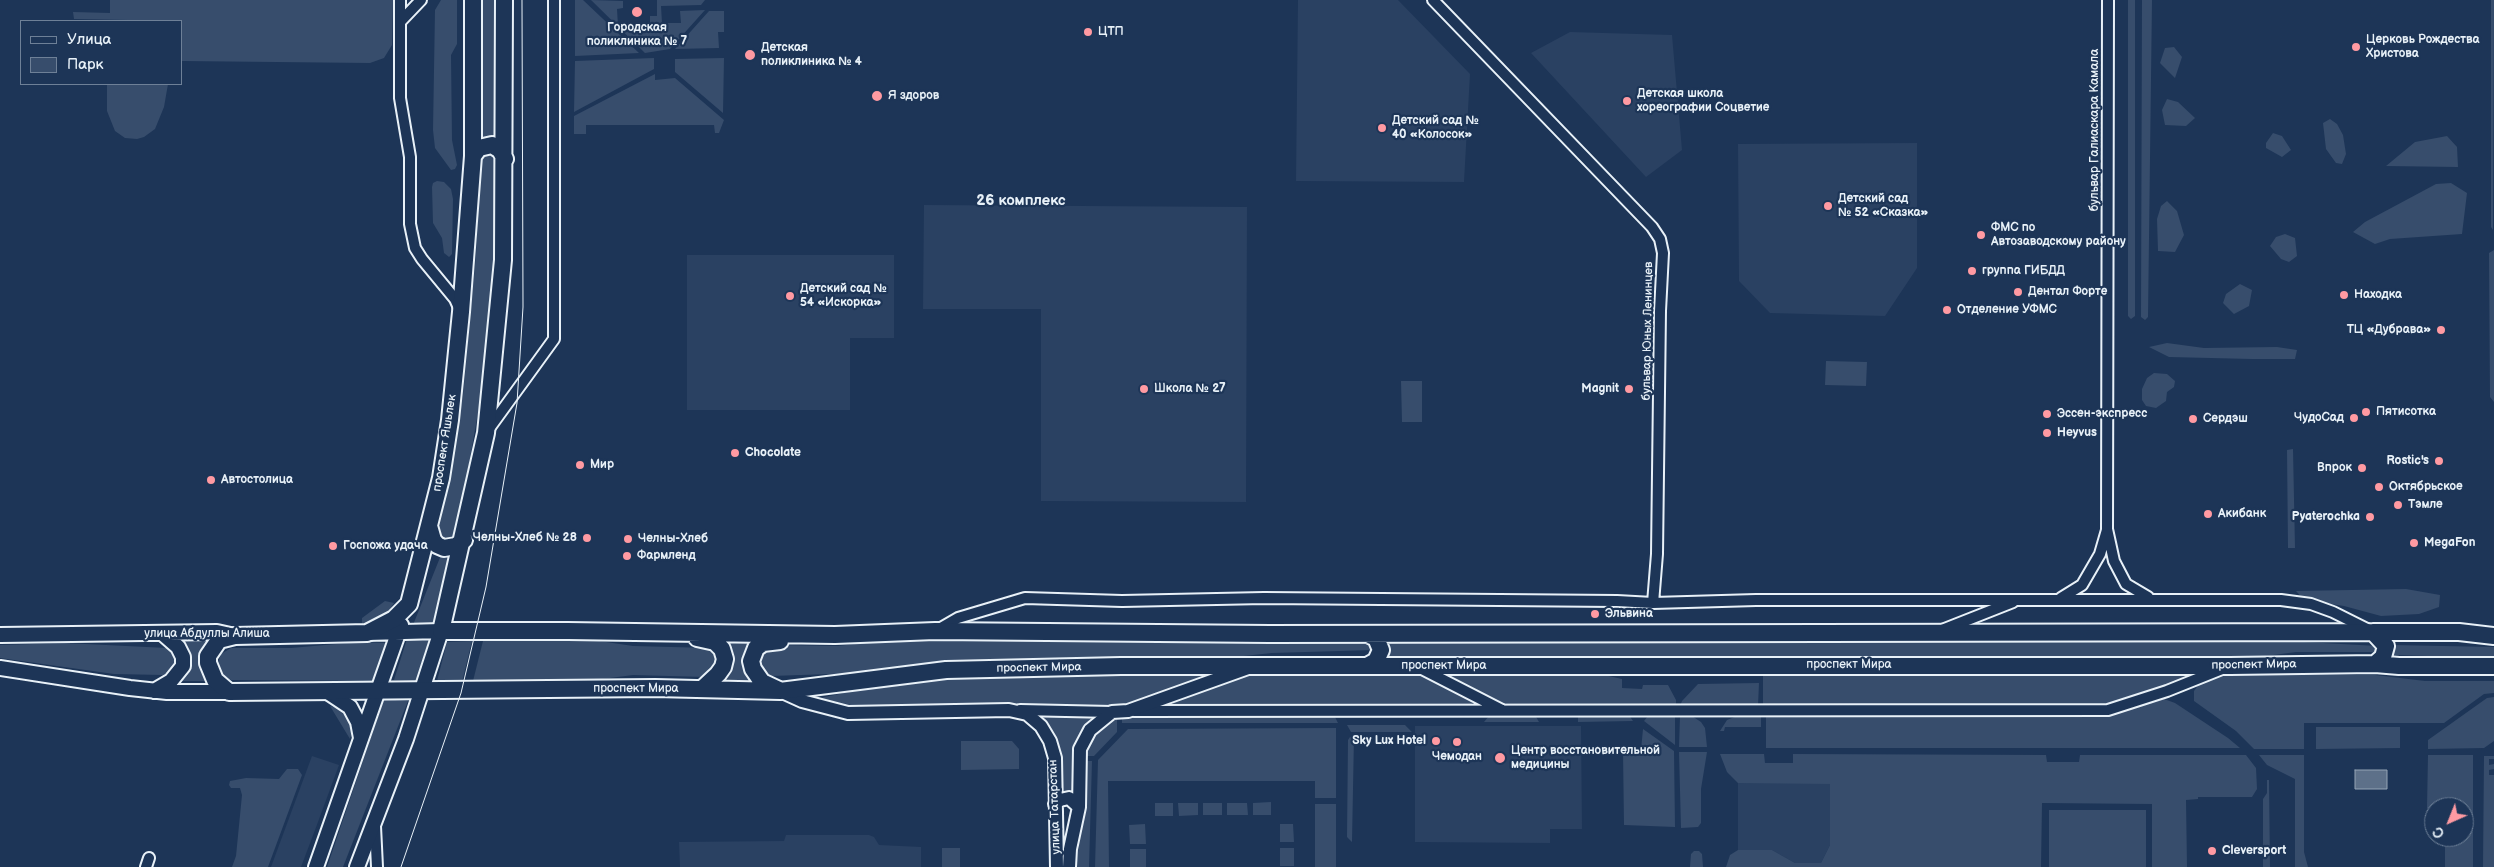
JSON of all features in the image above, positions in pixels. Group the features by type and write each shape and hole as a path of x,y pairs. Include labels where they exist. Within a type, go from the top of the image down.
{"main road":[{"name":"проспект Яшьлек","path":"316,867 361,738 388,689 398,632 409,604 441,478 450,420 461,312 473,156 473,0"},
{"path":"357,867 423,690 441,631 464,540 486,433 503,260 505,159 504,0"},
{"path":"473,156 479,148 492,145 505,159"},
{"path":"429,526 433,540 437,545 444,548 456,546 464,540"},
{"path":"367,633 394,619 409,604"},
{"path":"441,631 568,630 835,635 935,631 1368,634 2459,632 2494,636"},
{"name":"улица Абдуллы Алиша","path":"0,636 218,632 235,636 441,631"},
{"path":"2373,632 2386,646 2383,658 2375,664"},
{"path":"154,690 171,681 183,666 183,657 178,647 162,633"},
{"path":"680,633 715,642 722,649 724,667 702,688"},
{"path":"1367,666 1376,660 1381,650 1376,638 1368,634"},
{"path":"780,691 762,682 753,669 751,661 756,648 763,643 835,635"},
{"path":"229,692 215,680 210,671 208,656 219,640 235,636"},
{"name":"проспект Мира","path":"388,689 702,688 780,691 946,670 1256,666 2230,666 2375,664 2399,666 2494,666"},
{"path":"0,668 154,690 229,692 388,689"},
{"path":"326,691 350,707 358,722 361,738"}],"street":[{"path":"400,0 400,98 410,157 410,224 415,248 455,299 461,312"},
{"path":"400,22 421,0"},
{"path":"486,433 554,339 554,0"},
{"name":"бульвар Юных Ленинцев","path":"1433,0 1652,227 1660,240 1663,253 1660,311 1658,554 1653,603"},
{"name":"бульвар Галиаскара Камала","path":"2107,529 2108,0"},
{"path":"2060,598 2082,585 2100,554 2107,529"},
{"path":"2107,529 2114,560 2126,584 2154,599"},
{"path":"935,631 958,618 1025,598 1122,601 1274,598 1617,600 1653,603 1756,600 2018,600 2060,598 2281,600 2311,604 2333,612 2373,632"},
{"path":"1934,633 2018,600"},
{"path":"1128,711 1256,666"},
{"path":"1416,666 1506,711"},
{"path":"780,691 802,701 848,713 1009,710 1112,712 2108,710 2168,691 2230,666"},
{"name":"улица Татарстан","path":"1009,710 1027,714 1041,726 1050,741 1055,758 1057,867"},
{"name":"улица Татарстан","path":"1069,867 1079,807 1080,749 1090,730 1112,712"},
{"path":"1055,804 1060,800 1069,798 1079,807"},
{"path":"374,818 377,867"}],"shaded area":[{"name":"Детский сад № 40 «Колосок»","path":"1298,0 1398,0 1470,74 1464,182 1296,181"},
{"name":"Детская школа хореографии Соцветие","path":"1570,32 1672,35 1682,150 1646,177 1531,53"},
{"name":"Детский сад № 52 «Сказка»","path":"1917,143 1917,268 1885,316 1770,313 1739,281 1738,144"},
{"name":"Школа № 27","path":"924,205 1247,207 1246,502 1041,501 1041,309 923,309"},
{"name":"Детский сад № 54 «Искорка»","path":"687,255 894,255 894,338 850,338 850,410 687,410"},
{"path":"1415,726 1581,726 1582,829 1550,829 1550,843 1415,842"},
{"path":"312,756 339,765 301,867 271,867"},
{"path":"2355,770 2387,770 2387,789 2355,789"},
{"path":"1738,783 1830,783 1830,845 1821,863 1795,863 1772,850 1738,850"},
{"path":"786,835 869,835 874,837 879,845 921,847 921,867 680,867 679,842 784,841"}],"green space":[{"path":"110,0 393,0 392,45 384,58 370,63 182,61 182,20 74,19 73,12 110,13"},
{"path":"441,0 457,0 457,44 451,55 452,140 457,165 455,169 451,170 435,148 433,130 435,10"},
{"path":"479,0 496,0 498,141 490,138 479,141"},
{"path":"575,0 583,0 639,53 575,56"},
{"path":"591,0 623,1 623,8 617,9 618,26 650,26 650,16 657,16 657,0 705,0 701,5 661,6 662,23 681,23 680,11 705,10 670,49 645,53"},
{"path":"2128,0 2135,0 2135,316 2131,319 2128,316"},
{"path":"2142,0 2152,0 2148,317 2145,320 2141,317"},
{"path":"2491,0 2494,0 2493,230 2491,227"},
{"path":"709,11 724,11 724,32 718,32 719,48 675,49"},
{"path":"2174,47 2182,57 2175,78 2160,63 2165,48"},
{"path":"654,58 654,69 574,112 575,61"},
{"path":"724,58 723,113 675,72 675,59"},
{"path":"655,74 655,80 675,78 724,120 719,133 715,133 714,125 586,125 586,134 574,134 574,116"},
{"path":"107,85 168,85 164,107 155,129 144,137 137,139 125,138 115,131 107,111"},
{"path":"2167,99 2178,102 2195,118 2186,126 2165,125 2162,110"},
{"path":"2330,119 2337,124 2343,135 2346,154 2342,164 2336,163 2326,149 2323,123"},
{"path":"2273,133 2282,136 2291,150 2282,157 2266,148 2266,143"},
{"path":"2447,136 2457,147 2458,167 2386,166 2415,142"},
{"path":"486,150 496,157 494,256 481,396 456,537 449,541 439,537 438,529 463,395 476,254 480,155"},
{"path":"437,181 444,182 451,189 453,199 452,254 449,257 444,253 442,238 433,223 432,187 433,183"},
{"path":"2451,183 2467,193 2462,234 2390,239 2375,244 2353,232 2365,222 2436,184"},
{"path":"2167,201 2177,211 2184,235 2175,252 2158,251 2157,219 2161,206"},
{"path":"2285,234 2295,238 2297,256 2289,262 2281,259 2270,246 2276,237"},
{"path":"2494,250 2494,402 2490,397 2489,253"},
{"path":"2240,284 2252,290 2249,306 2234,314 2223,303 2226,294"},
{"path":"2167,343 2204,348 2277,347 2297,350 2295,359 2252,359 2169,357 2149,347"},
{"path":"1826,361 1867,362 1866,386 1825,385"},
{"path":"2154,373 2167,374 2175,381 2174,387 2167,392 2166,401 2156,408 2146,406 2142,400 2142,389 2147,378"},
{"path":"1401,381 1422,381 1422,422 1402,422"},
{"path":"2293,449 2295,548 2288,548 2287,450"},
{"path":"441,555 451,557 434,624 413,625"},
{"path":"2406,589 2440,595 2439,607 2419,614 2381,616 2344,606 2304,600 2296,591"},
{"path":"385,601 394,603 385,617 372,624 362,624 362,618"},
{"path":"407,639 429,640 418,681 394,680"},
{"path":"586,639 633,646 710,648 714,651 718,661 705,677 633,675 587,681 473,681 483,641"},
{"path":"724,640 754,641 754,681 722,684 732,672 732,659"},
{"path":"182,641 209,641 208,681 182,681 190,666 190,657"},
{"path":"472,641 462,682 437,681 447,642"},
{"path":"1370,641 1374,650 1272,653 1225,658 947,660 860,673 771,676 765,675 758,665 761,652 774,645 838,646 871,642"},
{"path":"1388,641 2286,641 2378,646 2376,652 2296,652 2251,658 1386,657"},
{"path":"359,642 387,643 372,681 231,680 221,675 217,665 221,654 231,648 291,648"},
{"path":"65,643 167,648 175,655 176,662 174,668 163,675 114,674 0,658 0,645"},
{"path":"2391,645 2494,647 2494,658 2394,655"},
{"path":"1446,674 1600,674 1622,679 1622,688 1642,689 1643,685 1668,685 1676,700 1676,706 1506,706"},
{"path":"1763,674 2196,675 2107,706 1763,706"},
{"path":"972,675 1212,675 1125,706 876,706 851,705 820,698 892,683"},
{"path":"1243,675 1423,675 1473,701 1471,705 1159,706"},
{"path":"2227,675 2375,675 2425,681 2494,681 2494,693 2484,694 2444,723 2304,723 2304,749 2254,749 2236,731 2194,701 2194,691 2199,684"},
{"path":"1759,683 1758,706 1680,706 1682,701 1698,684"},
{"path":"2494,697 2494,741 2484,748 2428,749 2428,740 2487,698"},
{"path":"384,699 408,701 343,867 327,867"},
{"path":"2164,699 2175,703 2240,748 1766,748 1766,716 2109,714"},
{"path":"330,706 340,709 351,722 353,729 350,739"},
{"path":"1038,714 1096,715 1082,730 1074,750 1073,791 1061,792 1060,749 1051,728"},
{"path":"1330,715 1335,717 1338,723 1122,723 1122,716"},
{"path":"1535,715 1539,722 1484,722 1489,716"},
{"path":"1578,715 1629,715 1633,721 1578,722"},
{"path":"1648,716 1675,716 1675,745 1644,721"},
{"path":"1680,716 1692,716 1701,722 1705,728 1707,747 1679,747"},
{"path":"1737,716 1761,716 1761,727 1725,727 1724,731 1720,731 1727,720"},
{"path":"1117,717 1117,732 1094,756 1086,756 1093,738 1104,726"},
{"path":"1347,725 1405,725 1412,732 1351,732"},
{"path":"2316,727 2400,727 2400,748 2316,749"},
{"path":"1336,728 1336,798 1315,798 1315,781 1108,781 1109,867 1095,867 1098,760 1128,729"},
{"path":"1643,729 1674,751 1675,827 1624,825 1623,752 1641,750"},
{"path":"1354,736 1352,842 1347,837 1348,740"},
{"path":"961,741 1012,741 1019,749 1019,769 961,770"},
{"path":"1679,752 1707,752 1701,789 1701,823 1698,827 1681,828"},
{"path":"1720,754 1764,754 1765,763 1793,763 1793,754 2046,755 2047,762 2079,762 2080,755 2246,755 2256,768 2257,789 2252,797 2198,797 2198,799 2186,800 2187,867 2152,867 2152,804 2042,803 2041,867 1726,867 1730,855 1738,850 1772,850 1795,863 1821,863 1830,845 1830,784 1738,783 1727,772"},
{"path":"2259,755 2304,755 2304,852 2308,867 2295,867 2295,779 2267,765"},
{"path":"2428,755 2473,755 2473,797 2427,797"},
{"path":"2484,756 2494,756 2494,759 2489,759 2489,765 2494,764 2494,769 2489,770 2489,775 2494,775 2494,867 2483,867"},
{"path":"1086,761 1092,761 1089,867 1076,867 1084,807"},
{"path":"287,769 298,769 302,775 268,867 232,867 236,856 242,795 240,788 231,788 229,785 230,781 246,778 279,779"},
{"path":"2267,780 2269,780 2270,867 2263,867 2263,799 2267,793"},
{"path":"1271,802 1271,815 1253,815 1253,803"},
{"path":"1155,803 1173,803 1173,816 1155,816"},
{"path":"1178,803 1198,803 1198,815 1179,816"},
{"path":"1203,803 1222,803 1222,815 1203,815"},
{"path":"1227,803 1247,803 1248,815 1227,815"},
{"path":"1315,804 1336,804 1336,867 1315,867"},
{"path":"2049,810 2146,810 2146,867 2049,867"},
{"path":"1145,824 1146,844 1130,844 1129,825"},
{"path":"1280,824 1293,824 1294,842 1280,842"},
{"path":"2445,847 2473,847 2473,867 2445,867"},
{"path":"942,848 960,848 960,867 942,867"},
{"path":"1280,848 1294,848 1294,866 1280,866"},
{"path":"1130,849 1146,849 1146,867 1130,867"},
{"path":"1694,851 1699,851 1702,854 1703,867 1690,867 1691,854"}],"tram line":[{"path":"401,867 461,693 486,587 517,403 523,307 522,0"}],"place":[{"name":"Городская поликлиника № 7","path":"637,12"},
{"name":"ЦТП","path":"1088,32"},
{"name":"Церковь Рождества Христова","path":"2356,47"},
{"name":"Детская поликлиника № 4","path":"750,55"},
{"name":"Я здоров","path":"877,96"},
{"name":"Детская школа хореографии Соцветие","path":"1627,101"},
{"name":"Детский сад № 40 «Колосок»","path":"1382,128"},
{"name":"Детский сад № 52 «Сказка»","path":"1828,206"},
{"name":"ФМС по Автозаводскому району","path":"1981,235"},
{"name":"группа ГИБДД","path":"1972,271"},
{"name":"Дентал Форте","path":"2018,292"},
{"name":"Находка","path":"2344,295"},
{"name":"Детский сад № 54 «Искорка»","path":"790,296"},
{"name":"Отделение УФМС","path":"1947,310"},
{"name":"ТЦ «Дубрава»","path":"2441,330"},
{"name":"Школа № 27","path":"1144,389"},
{"name":"Magnit","path":"1629,389"},
{"name":"Пятисотка","path":"2366,412"},
{"name":"Эссен-экспресс","path":"2047,414"},
{"name":"ЧудоСад","path":"2354,418"},
{"name":"Сердэш","path":"2193,419"},
{"name":"Heyvus","path":"2047,433"},
{"name":"Chocolate","path":"735,453"},
{"name":"Rostic's","path":"2439,461"},
{"name":"Мир","path":"580,465"},
{"name":"Впрок","path":"2362,468"},
{"name":"Автостолица","path":"211,480"},
{"name":"Октябрьское","path":"2379,487"},
{"name":"Тэмле","path":"2398,505"},
{"name":"Акибанк","path":"2208,514"},
{"name":"Pyaterochka","path":"2370,517"},
{"name":"Челны-Хлеб № 28","path":"587,538"},
{"name":"Челны-Хлеб","path":"628,539"},
{"name":"MegaFon","path":"2414,543"},
{"name":"Госпожа удача","path":"333,546"},
{"name":"Фармленд","path":"627,556"},
{"name":"Эльвина","path":"1595,614"},
{"name":"Sky Lux Hotel","path":"1436,741"},
{"name":"Чемодан","path":"1457,742"},
{"name":"Центр восстановительной медицины","path":"1500,758"},
{"name":"Cleversport","path":"2212,851"}],"district":[{"name":"26 комплекс","path":"1021,201"}]}
